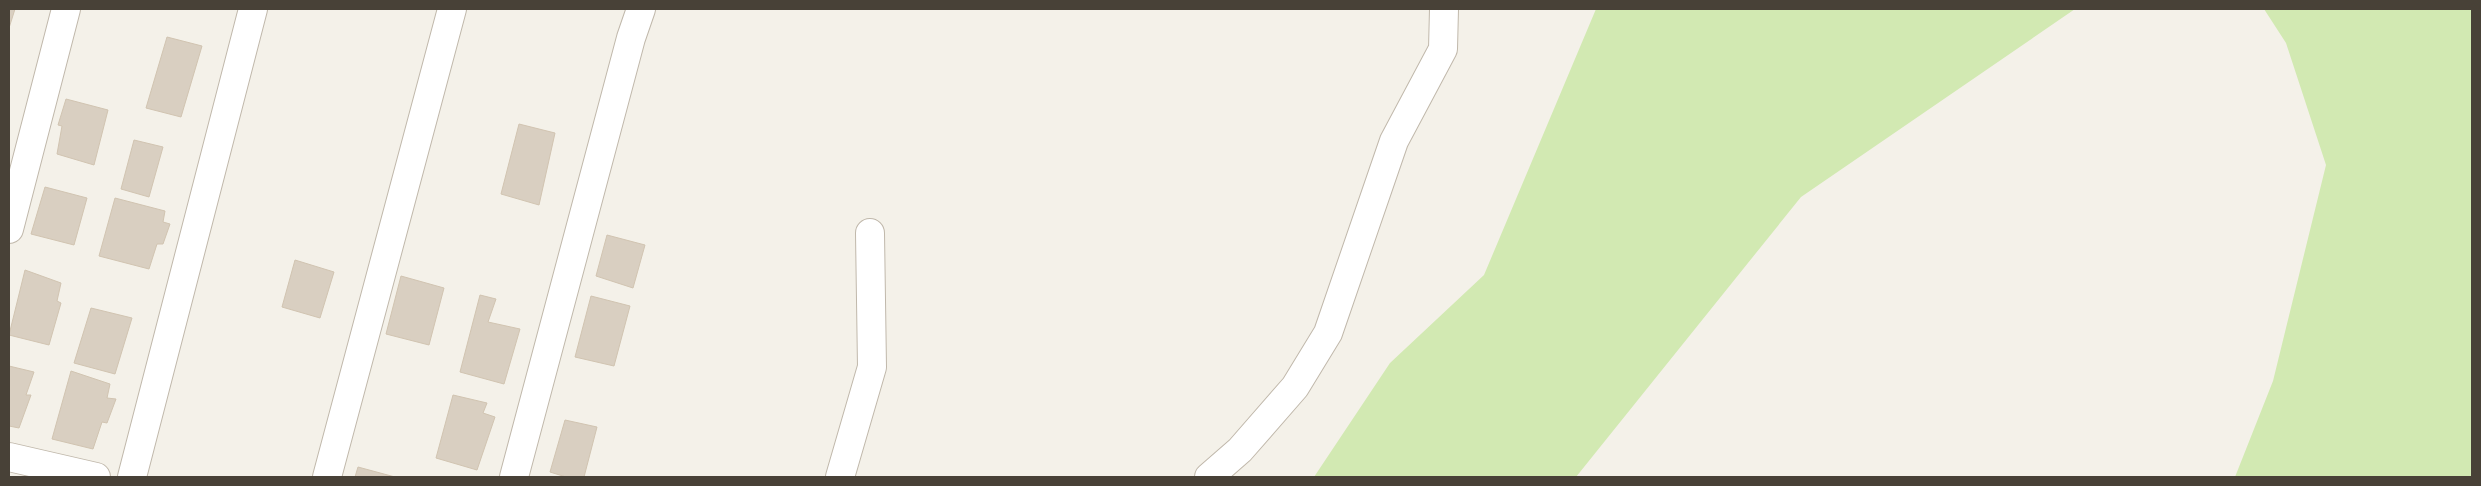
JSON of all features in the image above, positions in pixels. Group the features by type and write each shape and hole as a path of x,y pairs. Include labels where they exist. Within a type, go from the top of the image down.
{"street":[{"path":"9,228 66,9"},
{"path":"132,477 254,9"},
{"path":"327,477 452,9"},
{"path":"514,477 631,38 641,9"},
{"path":"1209,477 1240,450 1295,387 1328,333 1394,141 1443,49 1444,9"},
{"path":"840,477 872,367 870,233"},
{"path":"9,457 96,477"}],"green space":[{"path":"1596,9 2075,9 1801,197 1576,477 1314,477 1390,363 1484,275"},
{"path":"2264,9 2472,9 2472,477 2235,477 2273,381 2326,165 2286,43"}],"building":[{"path":"9,9 15,9 9,28"},
{"path":"167,37 202,46 181,117 146,108"},
{"path":"66,99 108,110 94,165 57,154 62,126 58,125"},
{"path":"519,124 555,133 539,205 501,194"},
{"path":"134,140 163,147 149,197 121,189"},
{"path":"45,187 87,198 74,245 31,234"},
{"path":"115,198 165,211 163,222 170,224 163,244 157,244 149,269 99,256"},
{"path":"607,235 645,245 633,288 596,276"},
{"path":"295,260 334,272 320,318 282,307"},
{"path":"25,270 61,283 57,301 61,303 49,345 9,335"},
{"path":"401,276 444,288 429,345 386,334"},
{"path":"480,295 496,299 488,322 520,329 504,384 460,372"},
{"path":"591,296 630,306 614,366 575,357"},
{"path":"91,308 132,318 115,374 74,363"},
{"path":"9,366 34,372 26,395 31,395 19,428 9,426"},
{"path":"71,371 110,384 107,398 116,399 107,423 102,422 93,449 52,439"},
{"path":"453,395 487,403 483,413 495,417 477,470 436,458"},
{"path":"565,420 597,427 584,477 566,477 550,472"},
{"path":"358,467 395,477 355,477"}]}
